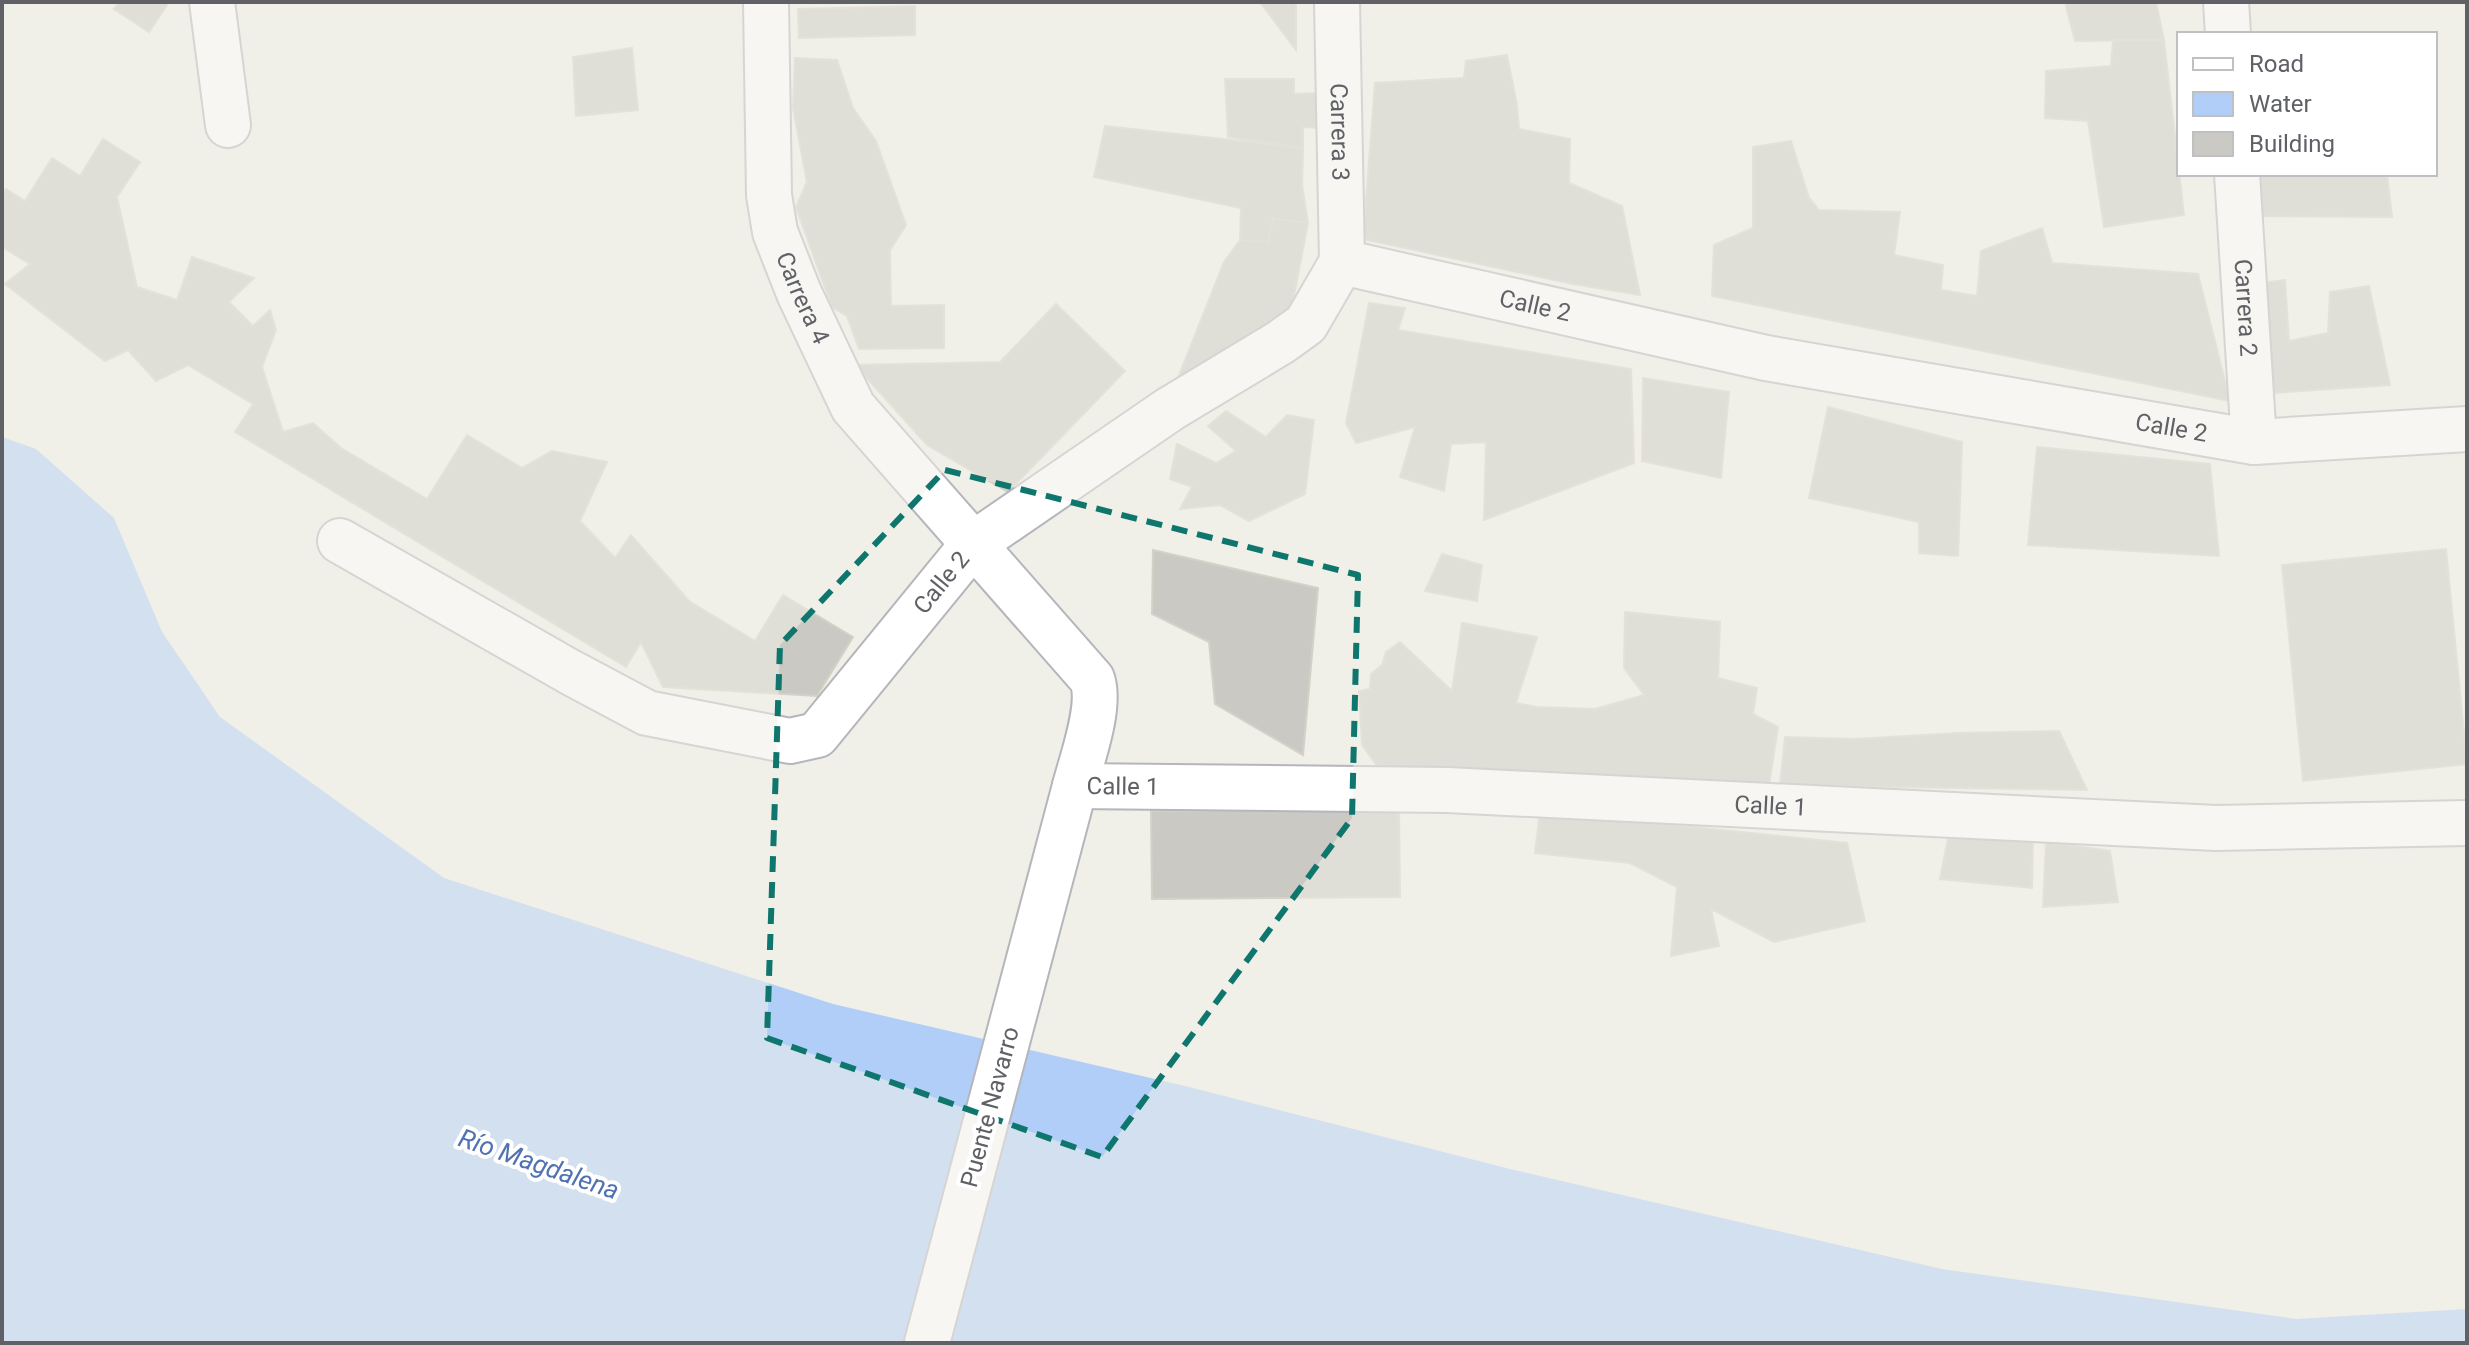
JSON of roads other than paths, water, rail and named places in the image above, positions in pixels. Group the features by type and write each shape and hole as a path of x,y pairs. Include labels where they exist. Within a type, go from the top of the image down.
{"street":[{"path":"212,2 228,125"},
{"name":"Carrera 4","path":"766,2 769,195 780,244 799,293 853,407 1092,679 1094,700 1075,786"},
{"name":"Carrera 3","path":"1337,2 1342,262"},
{"path":"2226,2 2228,32"},
{"name":"Carrera 2","path":"2237,176 2254,442"},
{"name":"Calle 2","path":"340,541 556,665 647,713 790,741 817,735 973,544 1170,409 1306,324 1342,262 1766,358 2254,442 2467,429"},
{"name":"Calle 1","path":"1075,786 1447,790 2216,828 2467,823"},
{"name":"Puente Navarro","path":"927,1343 1075,786"}],"water":[{"name":"Río Magdalena","path":"2,437 36,449 114,518 162,632 220,717 444,878 833,1004 1185,1086 1510,1169 1942,1269 2296,1319 2467,1309 2467,1343 2,1343"}]}
